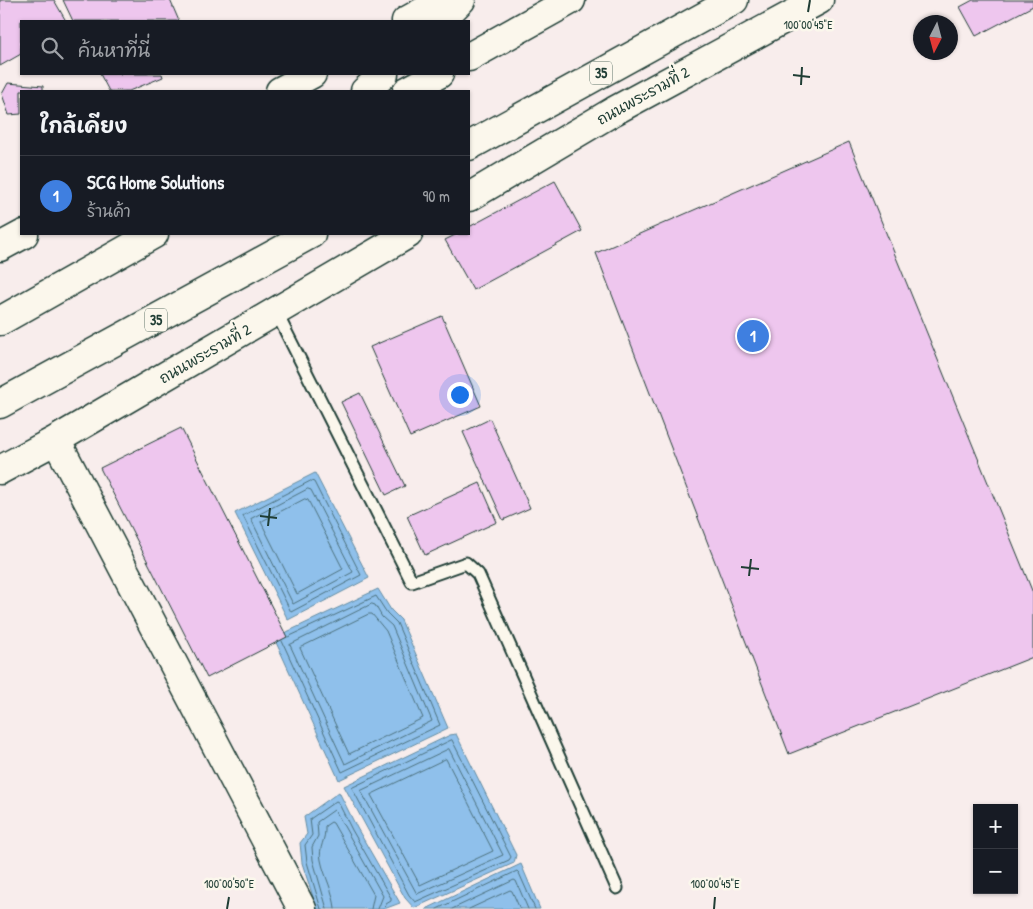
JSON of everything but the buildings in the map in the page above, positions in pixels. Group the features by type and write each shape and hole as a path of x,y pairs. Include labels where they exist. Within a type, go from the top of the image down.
{"main road":[{"path":"408,20 444,0"},
{"path":"441,20 461,0"},
{"path":"470,56 570,0"},
{"name":"35","path":"470,145 734,0"},
{"name":"ถนนพระรามที่ 2","path":"470,196 614,111 819,0"},
{"path":"282,90 310,75"},
{"path":"366,90 383,75"},
{"path":"409,90 437,75"},
{"path":"0,247 22,235"},
{"path":"0,321 152,235"},
{"name":"35","path":"0,404 309,235"},
{"name":"ถนนพระรามที่ 2","path":"0,470 56,440 406,235"},
{"path":"56,440 302,909"}],"lane":[{"path":"276,312 412,582 466,564 478,574 617,888"}],"water":[{"path":"315,473 369,578 288,620 235,513"},
{"path":"378,589 391,610 401,620 448,728 339,780 274,638"},
{"path":"456,734 516,855 514,863 414,908 405,898 344,786 450,735"},
{"path":"339,792 357,828 400,903 384,909 317,909 302,863 300,843 307,834 304,817"},
{"path":"521,864 540,909 426,909"}],"place":[{"name":"SCG Home Solutions","path":"753,336"}]}
